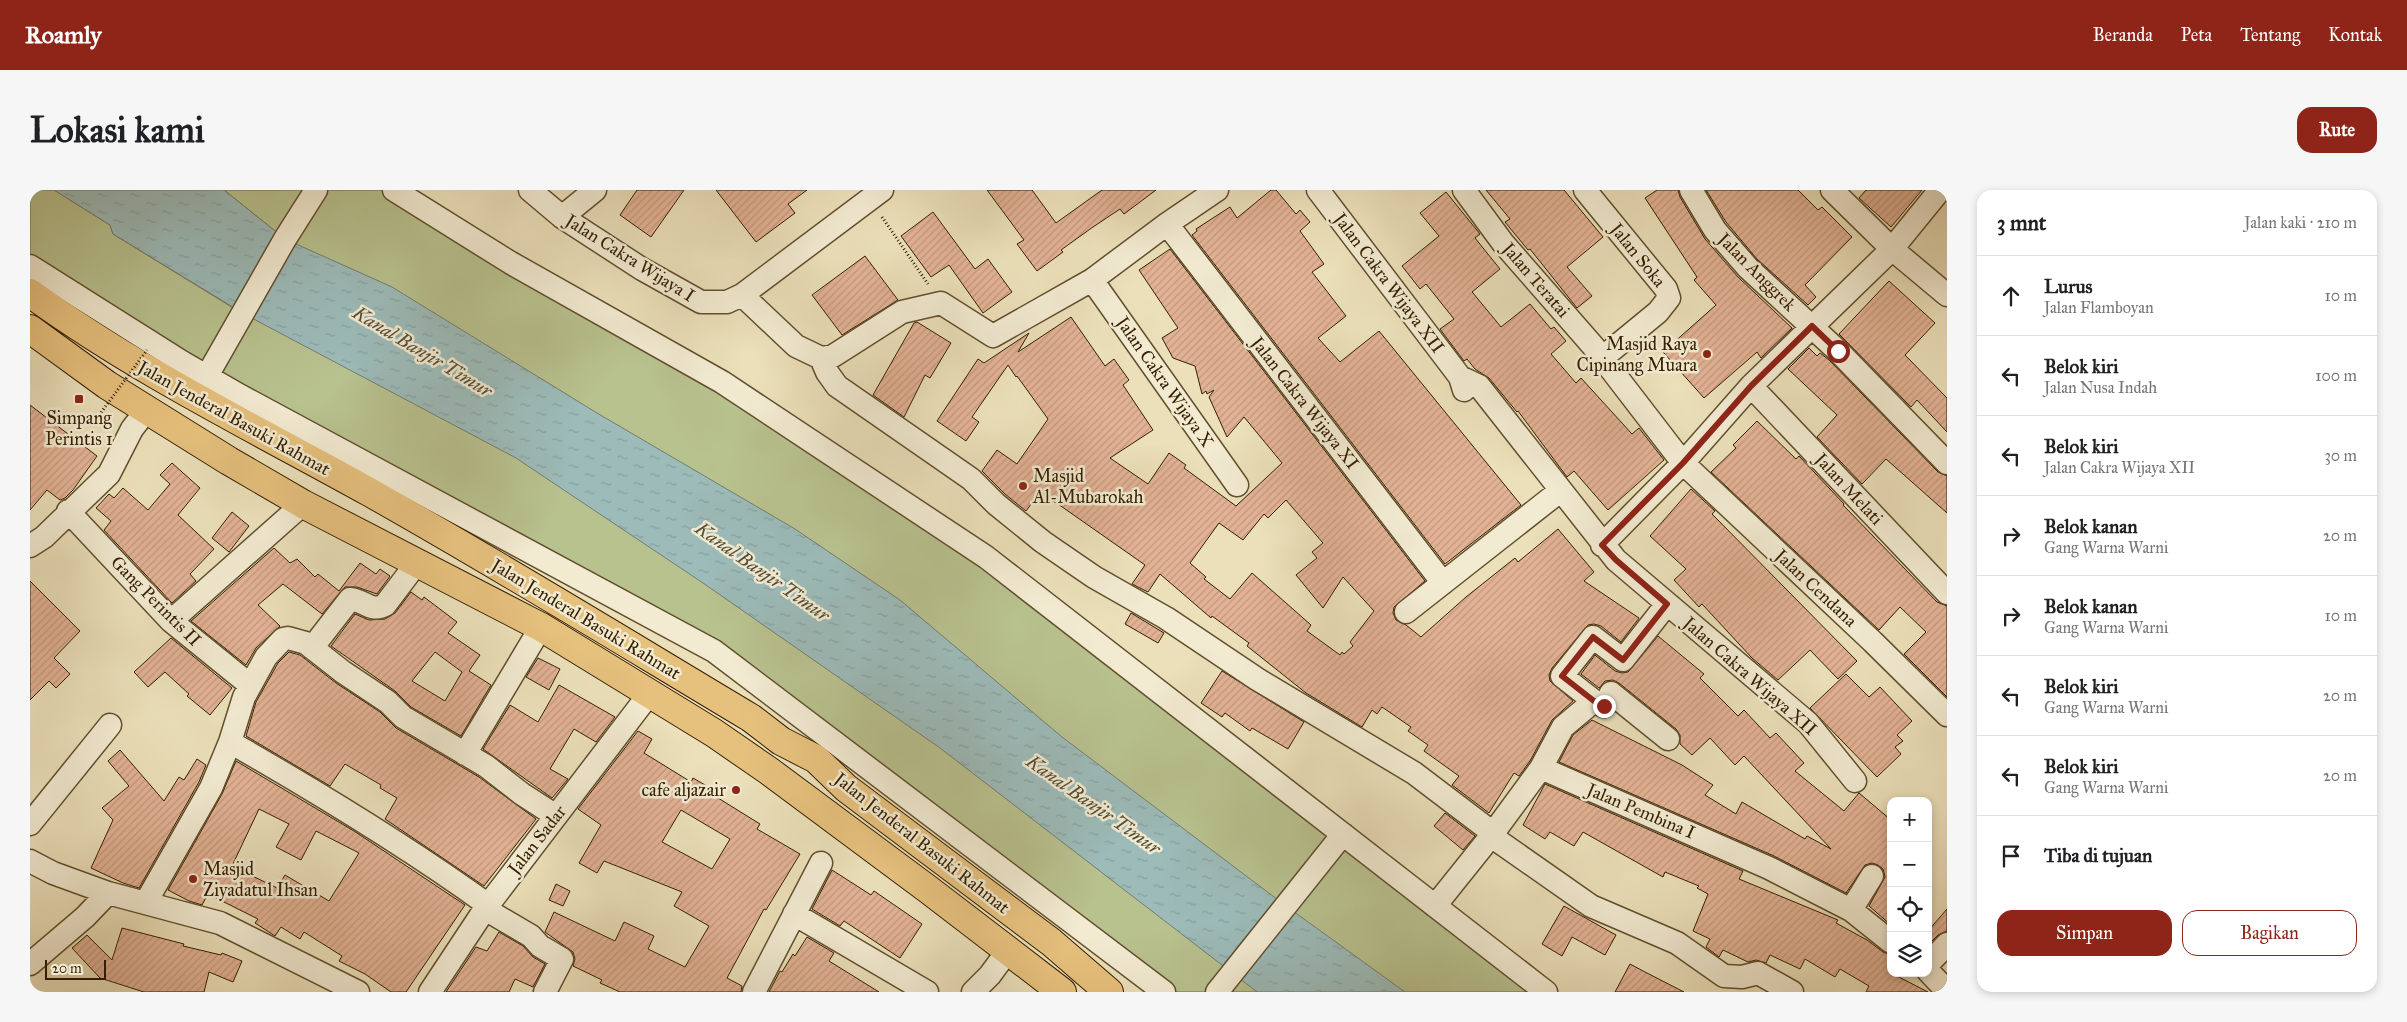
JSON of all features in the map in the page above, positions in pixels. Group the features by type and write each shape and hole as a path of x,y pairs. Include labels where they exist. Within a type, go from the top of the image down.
{"main road":[{"name":"Jalan Jenderal Basuki Rahmat","path":"30,294 142,358 207,377 474,552 751,718 781,741 816,759 846,788 1051,942 1109,992"},
{"name":"Jalan Jenderal Basuki Rahmat","path":"30,329 146,412 303,504 541,627 650,693 769,771 1009,950 1062,992"}],"street":[{"path":"207,377 285,239 316,190"},
{"path":"394,190 511,263 722,382 986,557 1339,839 1435,906 1546,992"},
{"name":"Jalan Cakra Wijaya I","path":"530,190 562,216 642,269 701,302 726,302 742,295 875,194"},
{"path":"562,216 595,190"},
{"path":"742,295 796,346 821,358 833,356 902,312 941,303 993,336 1092,280 1167,224 1217,190"},
{"name":"Jalan Cakra Wijaya XII","path":"1318,190 1460,377 1479,386 1554,495 1616,560 1808,723 1855,781"},
{"name":"Jalan Teratai","path":"1464,190 1503,243 1602,358 1683,463"},
{"name":"Jalan Soka","path":"1584,190 1666,289 1669,298 1658,312 1602,358"},
{"name":"Jalan Anggrek","path":"1691,190 1715,230 1748,268 1812,326 1947,463"},
{"path":"1832,190 1892,249 1947,295"},
{"path":"1602,545 1683,463 1751,386 1892,249 1940,190"},
{"name":"Jalan Cakra Wijaya XI","path":"1167,224 1443,583"},
{"path":"30,266 207,377 714,651 1164,992"},
{"name":"Jalan Cakra Wijaya X","path":"1092,280 1238,485"},
{"path":"821,358 827,372 837,386 971,479 996,504 1043,542 1094,577 1166,618 1258,679 1414,773 1492,834 1591,906 1677,943 1724,976 1734,978 1754,973 1763,974 1792,992"},
{"name":"Jalan Melati","path":"1751,386 1947,593"},
{"path":"30,546 44,537 68,511 109,474 132,429 146,412"},
{"name":"Jalan Cendana","path":"1683,463 1873,642 1947,715"},
{"path":"1406,612 1554,495"},
{"path":"170,621 303,504"},
{"name":"Gang Perintis II","path":"68,511 170,621 250,685"},
{"path":"312,648 350,599 373,609 380,608 385,605 416,564"},
{"path":"1667,604 1623,660 1593,637 1562,676 1594,701 1604,706 1611,692 1668,739"},
{"path":"464,754 541,627"},
{"path":"146,902 211,788 230,742 244,696 266,657 283,639 288,638 301,641 312,648 343,672 388,702 403,718 486,766 522,794 556,816"},
{"name":"Jalan Sadar","path":"430,992 486,907 650,693"},
{"path":"1435,906 1541,768 1563,727 1594,701"},
{"path":"30,824 110,725"},
{"path":"230,742 389,836 486,907 531,936 540,946 562,959 545,992"},
{"name":"Jalan Pembina I","path":"1541,768 1769,868 1851,910 1887,939"},
{"path":"1217,992 1339,839"},
{"path":"30,861 53,873 108,893 220,923 358,992"},
{"path":"754,992 821,863"},
{"path":"1851,910 1872,876"},
{"path":"30,964 85,917 108,893"},
{"path":"794,914 927,992"},
{"path":"1932,960 1947,944"},
{"path":"973,992 990,975 1009,950"},
{"path":"1932,975 1947,991"}],"path":[{"path":"875,194 941,303"},
{"path":"98,418 142,358"}],"green space":[{"path":"30,190 54,190 110,225 113,234 243,314 317,190 396,190 843,462 1546,992 1164,992 714,651 30,266"},
{"path":"224,190 316,190 285,239"}],"water":[{"name":"Kanal Banjir Timur","path":"54,190 224,190 285,239 392,287 597,413 795,529 900,600 1062,737 1286,906 1405,992 1257,992 940,748 703,583 516,458 246,315 113,234 110,225"}],"building":[{"path":"637,190 684,190 651,237 620,215"},
{"path":"716,190 807,190 788,204 795,213 756,242"},
{"path":"987,190 1032,190 1056,223 1102,190 1156,190 1124,214 1120,209 1093,227 1061,250 1063,252 1037,271 1017,244 1024,240"},
{"path":"1271,190 1276,190 1296,214 1300,210 1310,222 1300,231 1324,264 1312,272 1346,316 1318,338 1340,362 1379,331 1521,505 1445,564 1192,235 1197,231 1196,229 1230,207 1237,218"},
{"path":"1486,190 1564,190 1603,237 1567,267 1592,296 1577,308 1530,249 1528,250 1505,222 1510,219"},
{"path":"1657,190 1678,190 1680,197 1705,239 1738,277 1792,328 1761,358 1757,352 1704,398 1663,352 1716,305 1694,280 1697,277 1645,198"},
{"path":"1706,190 1798,190 1818,210 1822,207 1852,237 1805,285 1816,297 1808,305 1757,259 1726,222"},
{"path":"1866,190 1922,190 1891,227 1859,198"},
{"path":"1446,192 1480,234 1475,238 1500,269 1472,292 1501,327 1530,304 1551,329 1554,327 1566,341 1551,354 1576,383 1581,378 1632,434 1639,428 1664,460 1608,510 1574,471 1567,477 1518,411 1489,378 1475,369 1467,359 1464,361 1440,329 1454,319 1426,284 1420,289 1402,266 1439,236 1420,213"},
{"path":"933,212 975,269 988,259 1012,292 983,313 949,265 931,277 901,236"},
{"path":"1170,249 1425,581 1394,607 1393,613 1396,620 1421,637 1466,597 1515,558 1518,562 1558,529 1594,572 1584,581 1639,618 1621,642 1601,626 1588,625 1552,668 1549,675 1550,681 1573,701 1552,720 1530,761 1519,776 1514,773 1489,813 1452,785 1459,776 1424,751 1428,745 1408,731 1411,727 1382,707 1377,714 1372,710 1362,727 1306,693 1247,646 1249,643 1212,616 1211,618 1160,574 1148,592 1132,584 1145,565 1058,504 1039,493 1026,511 1005,494 982,471 997,450 1017,464 1048,419 1008,365 972,417 979,422 966,441 937,421 978,359 984,363 1029,333 1018,352 1071,317 1105,366 1114,359 1129,380 1123,385 1153,430 1110,458 1148,484 1169,453 1186,465 1184,468 1236,506 1282,463 1244,417 1227,437 1209,397 1214,390 1207,394 1206,391 1202,394 1195,366 1173,358 1162,338 1178,328 1139,270","holes":["1286,500 1323,543 1312,552 1317,558 1296,575 1323,608 1343,577 1374,611 1350,642 1353,646 1340,655 1307,631 1311,625 1252,573 1230,599 1204,579 1206,577 1190,563 1219,523 1243,540 1264,514 1268,518"]},
{"path":"865,256 898,300 842,335 812,295"},
{"path":"1889,281 1935,323 1905,355 1947,398 1947,432 1917,400 1911,407 1839,334"},
{"path":"917,322 951,343 930,378 925,375 904,417 873,395 914,323"},
{"path":"1809,348 1817,356 1820,353 1829,360 1938,472 1947,476 1947,513 1886,459 1862,484 1817,437 1837,415 1788,369"},
{"path":"30,405 97,456 73,490 65,498 60,500 47,490 30,510"},
{"path":"1757,421 1796,459 1799,456 1843,505 1937,602 1947,606 1947,697 1904,654 1926,632 1900,607 1879,630 1711,472 1736,448 1733,445"},
{"path":"172,463 200,488 178,515 214,549 190,574 196,581 172,603 104,530 111,521 96,508 109,494 114,498 123,488 148,510 170,484 160,475"},
{"path":"1691,489 1715,511 1712,514 1857,661 1838,679 1810,650 1778,680 1752,658 1702,604 1699,607 1674,580 1686,569 1650,536"},
{"path":"232,512 249,526 229,552 212,538"},
{"path":"274,548 290,563 297,559 315,577 318,574 339,591 360,563 376,574 380,569 390,576 377,594 357,587 345,587 322,614 283,584 258,605 280,626 256,648 246,665 191,621"},
{"path":"30,581 80,631 54,658 70,674 56,688 49,681 30,700"},
{"path":"411,592 422,600 424,597 457,622 448,633 480,655 469,671 491,685 461,736 411,707 395,691 331,646 355,614 369,620 385,619 395,613","holes":["435,652 462,672 445,701 412,681"]},
{"path":"1131,613 1164,633 1158,643 1125,624"},
{"path":"1658,636 1704,674 1700,678 1738,716 1744,710 1770,738 1776,733 1804,763 1795,771 1844,811 1859,793 1887,817 1887,922 1869,906 1885,877 1883,869 1878,865 1872,863 1865,865 1846,893 1774,856 1559,762 1573,735 1592,720 1682,765 1713,785 1705,795 1736,814 1742,802 1805,839 1807,836 1831,849 1744,756 1735,765 1710,738 1692,755 1680,744 1680,735 1676,729 1619,683 1613,680 1605,681 1599,688 1581,674 1595,655 1615,671 1628,672"},
{"path":"171,638 232,688 210,715 187,696 189,694 165,672 148,687 134,672"},
{"path":"289,652 300,655 336,683 380,712 396,728 479,777 536,819 484,886 385,819 397,798 380,788 381,785 345,764 330,786 246,736 256,702 278,663"},
{"path":"538,658 560,669 549,690 526,677"},
{"path":"1222,671 1304,722 1288,749 1252,728 1250,731 1225,713 1222,717 1201,703"},
{"path":"1846,674 1869,697 1880,687 1912,721 1897,735 1903,741 1895,747 1901,754 1877,777 1810,708"},
{"path":"559,685 615,717 596,742 574,729 550,769 568,779 552,798 483,749 510,705 538,722"},
{"path":"638,731 652,739 644,753 691,782 693,778 712,789 710,793 760,824 757,829 800,854 766,910 764,909 727,978 742,986 741,992 620,992 600,983 602,980 573,966 575,959 573,952 545,932 554,912 615,941 624,922 654,936 648,949 685,967 709,926 674,906 682,892 604,861 597,873 579,863 601,825 578,809","holes":["681,810 730,839 712,869 662,842"]},
{"path":"120,750 164,801 179,777 184,780 197,759 206,765 199,782 139,888 123,883 91,868 113,820 102,808 129,786 108,761"},
{"path":"236,761 354,831 465,905 406,992 391,992 365,974 339,961 342,956 304,932 300,939 281,927 275,936 255,923 258,919 208,894 202,905 189,901 168,890 222,794","holes":["259,809 289,824 276,847 301,860 316,831 359,853 329,901 285,875 277,888 232,866"]},
{"path":"1545,784 1743,871 1739,879 1838,920 1836,923 1887,954 1887,977 1899,977 1928,992 1866,992 1869,986 1840,969 1835,977 1805,959 1800,969 1770,955 1766,963 1756,960 1748,962 1723,950 1719,957 1706,947 1710,939 1693,931 1708,894 1697,888 1699,886 1665,872 1663,877 1583,832 1574,846 1550,832 1545,839 1523,825"},
{"path":"1445,813 1475,836 1463,850 1434,826"},
{"path":"832,870 871,895 874,891 922,924 900,958 844,921 840,926 812,909"},
{"path":"556,884 570,891 563,906 549,900"},
{"path":"1564,906 1616,935 1605,955 1572,937 1562,956 1542,944"},
{"path":"1947,909 1947,931 1938,935 1932,941 1932,926"},
{"path":"122,928 184,944 183,946 221,955 222,953 242,961 233,982 209,972 204,992 144,992 100,978 72,948 87,935 112,960"},
{"path":"499,932 523,946 533,957 545,964 533,987 515,979 509,992 446,992 476,947 487,951"},
{"path":"807,937 834,953 829,961 879,992 769,992 780,971 782,972 793,954 795,956"},
{"path":"1630,964 1645,972 1684,992 1615,992"}],"place":[{"name":"Masjid Raya Cipinang Muara","path":"1707,354"},
{"name":"Simpang Perintis 1","path":"79,399"},
{"name":"Masjid Al-Mubarokah","path":"1023,486"},
{"name":"cafe aljazair","path":"736,790"},
{"name":"Masjid Ziyadatul Ihsan","path":"193,879"}],"route":[{"path":"1604,706 1594,701 1562,676 1593,637 1623,660 1667,604 1616,560 1602,545 1683,463 1751,386 1812,326 1838,351"}]}
